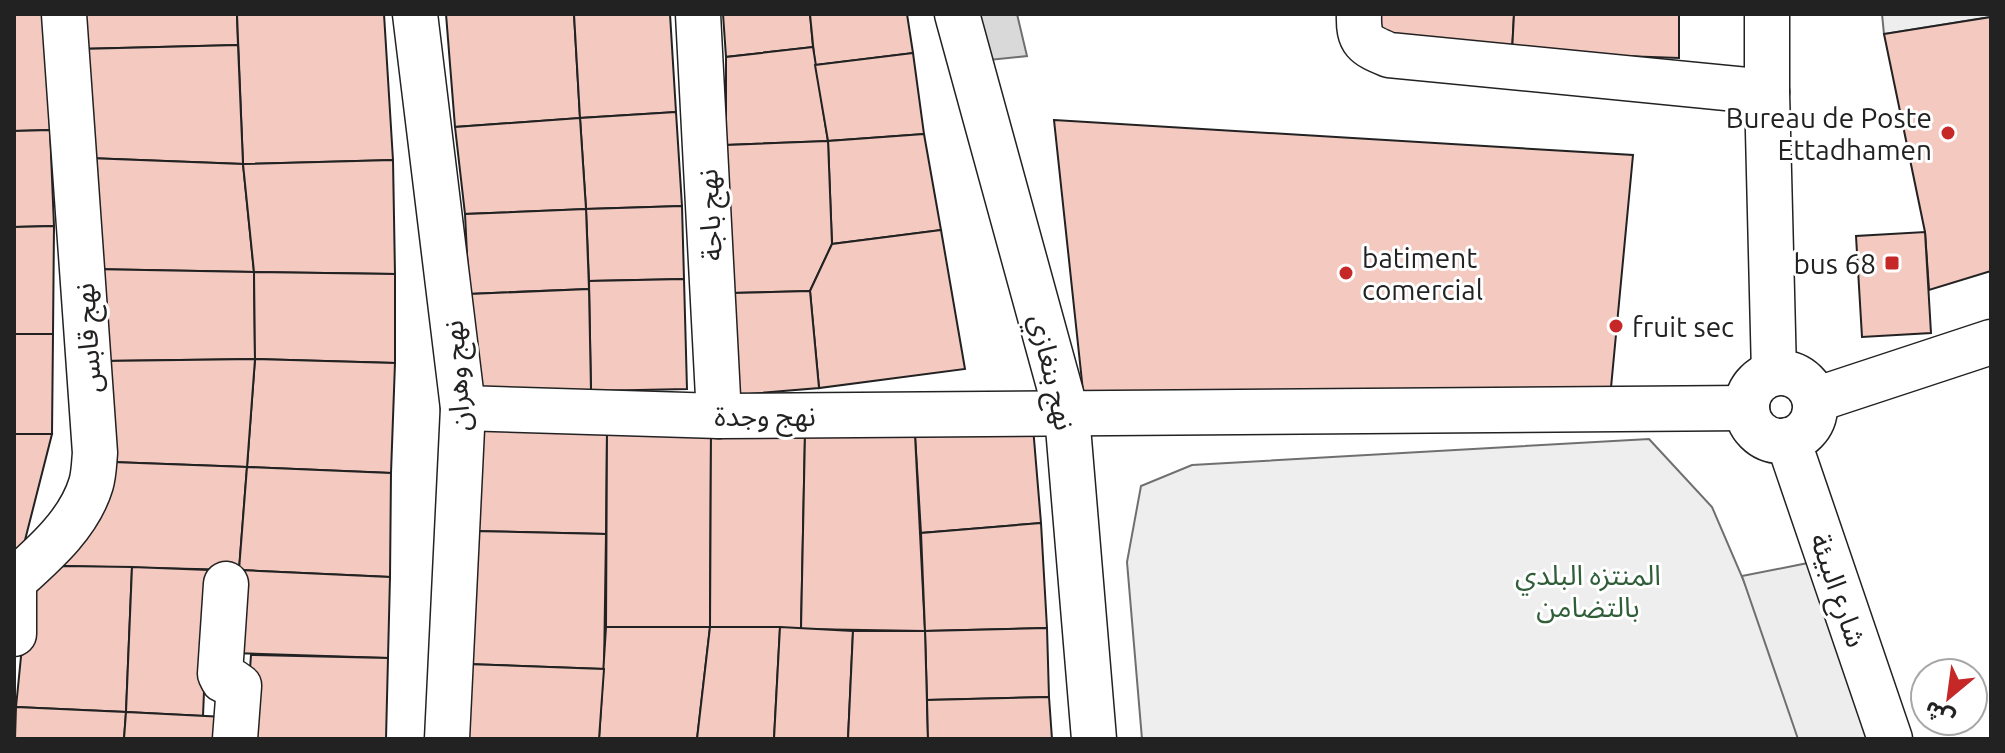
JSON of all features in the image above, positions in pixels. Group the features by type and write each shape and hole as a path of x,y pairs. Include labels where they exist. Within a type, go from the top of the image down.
{"street":[{"name":"نهج قابس","path":"14,634 14,581 48,550 78,513 92,483 95,453 64,14"},
{"name":"نهج وهران","path":"415,14 463,408 447,739"},
{"name":"نهج باجة","path":"698,14 719,416"},
{"name":"نهج بنغازي","path":"957,14 1067,415 1094,739"},
{"path":"1359,14 1359,32 1368,46 1389,55 1767,92"},
{"path":"1767,14 1774,373"},
{"path":"1815,400 1991,342"},
{"path":"1774,373 1792,373 1800,378 1807,384 1815,400 1816,411 1807,430 1788,440 1779,441 1760,433 1749,418 1747,408 1754,386 1774,373"},
{"name":"نهج وجدة","path":"463,408 719,416 1747,408"},
{"name":"شارع البيئة","path":"1788,440 1890,739"},
{"path":"226,584 220,674 223,680 239,686 235,739"}],"green space":[{"path":"1882,14 1991,14 1991,17 1884,34"},
{"name":"المنتزه البلدي بالتضامن","path":"1649,439 1712,507 1752,600 1799,739 1142,739 1127,562 1141,486 1192,465"}],"shaded area":[{"path":"980,14 1017,14 1027,56 989,60"},
{"path":"1808,563 1867,739 1798,739 1742,576"}],"building":[{"path":"14,14 45,14 50,130 14,131"},
{"path":"77,14 237,14 238,45 79,49"},
{"path":"237,14 384,14 393,160 243,164"},
{"path":"446,14 574,14 580,118 455,127"},
{"path":"574,14 670,14 676,112 580,118"},
{"path":"723,14 810,14 813,47 726,57"},
{"path":"810,14 907,14 913,53 815,65"},
{"path":"1368,14 1514,14 1512,52 1367,34"},
{"path":"1514,14 1679,14 1679,58 1512,52"},
{"name":"Bureau de Poste Ettadhamen","path":"1991,17 1991,271 1929,290 1925,232 1884,34"},
{"path":"238,45 243,164 88,158 79,49"},
{"path":"813,47 828,141 726,145 726,57"},
{"path":"913,53 924,134 828,141 815,65"},
{"path":"676,112 682,206 586,209 580,118"},
{"path":"580,118 586,209 465,214 455,127"},
{"name":"batiment comercial","path":"1054,120 1633,155 1610,398 1083,391"},
{"path":"50,130 54,226 14,227 14,131"},
{"path":"924,134 941,230 832,244 828,141"},
{"path":"828,141 832,244 810,291 732,293 726,145"},
{"path":"88,158 243,164 254,272 90,269"},
{"path":"393,160 395,274 254,272 243,164"},
{"path":"682,206 684,279 589,281 586,209"},
{"path":"586,209 589,289 469,294 465,214"},
{"path":"54,226 53,334 14,334 14,227"},
{"path":"941,230 965,369 819,388 810,291 832,244"},
{"name":"bus 68","path":"1925,232 1931,333 1862,337 1856,236"},
{"path":"90,269 254,272 255,359 104,361"},
{"path":"254,272 395,274 395,363 255,359"},
{"path":"684,279 687,389 591,391 589,281"},
{"path":"589,289 591,391 473,391 469,294"},
{"path":"810,291 819,388 737,395 732,293"},
{"path":"14,334 53,334 52,434 14,434"},
{"path":"255,359 395,363 391,473 247,467"},
{"path":"255,359 247,467 112,462 104,361"},
{"path":"1033,427 1041,523 921,533 915,435"},
{"path":"473,428 607,431 606,534 471,531"},
{"path":"607,431 711,432 710,627 606,627"},
{"path":"711,432 805,434 801,629 710,627"},
{"path":"14,434 52,434 23,548 14,548"},
{"path":"805,434 915,435 925,631 801,629"},
{"path":"112,462 247,467 239,570 63,566"},
{"path":"247,467 391,473 390,577 239,570"},
{"path":"1041,523 1047,628 925,631 921,533"},
{"path":"471,531 606,534 604,669 466,664"},
{"path":"63,566 132,567 126,712 16,707 28,586"},
{"path":"132,567 209,570 203,716 126,712"},
{"path":"239,570 390,577 388,658 233,653"},
{"path":"606,627 710,627 697,739 599,739"},
{"path":"710,627 780,627 774,739 697,739"},
{"path":"780,627 853,631 848,739 774,739"},
{"path":"1047,628 1049,697 927,700 925,631"},
{"path":"853,631 925,631 928,739 848,739"},
{"path":"251,655 388,658 386,739 245,739"},
{"path":"466,664 604,669 599,739 463,739"},
{"path":"1049,697 1052,739 928,739 927,700"},
{"path":"16,707 126,712 124,739 15,739"},
{"path":"126,712 225,717 224,739 124,739"}],"place":[{"name":"Bureau de Poste Ettadhamen","path":"1948,133"},
{"name":"bus 68","path":"1892,263"},
{"name":"batiment comercial","path":"1346,273"},
{"name":"fruit sec","path":"1616,326"}]}
